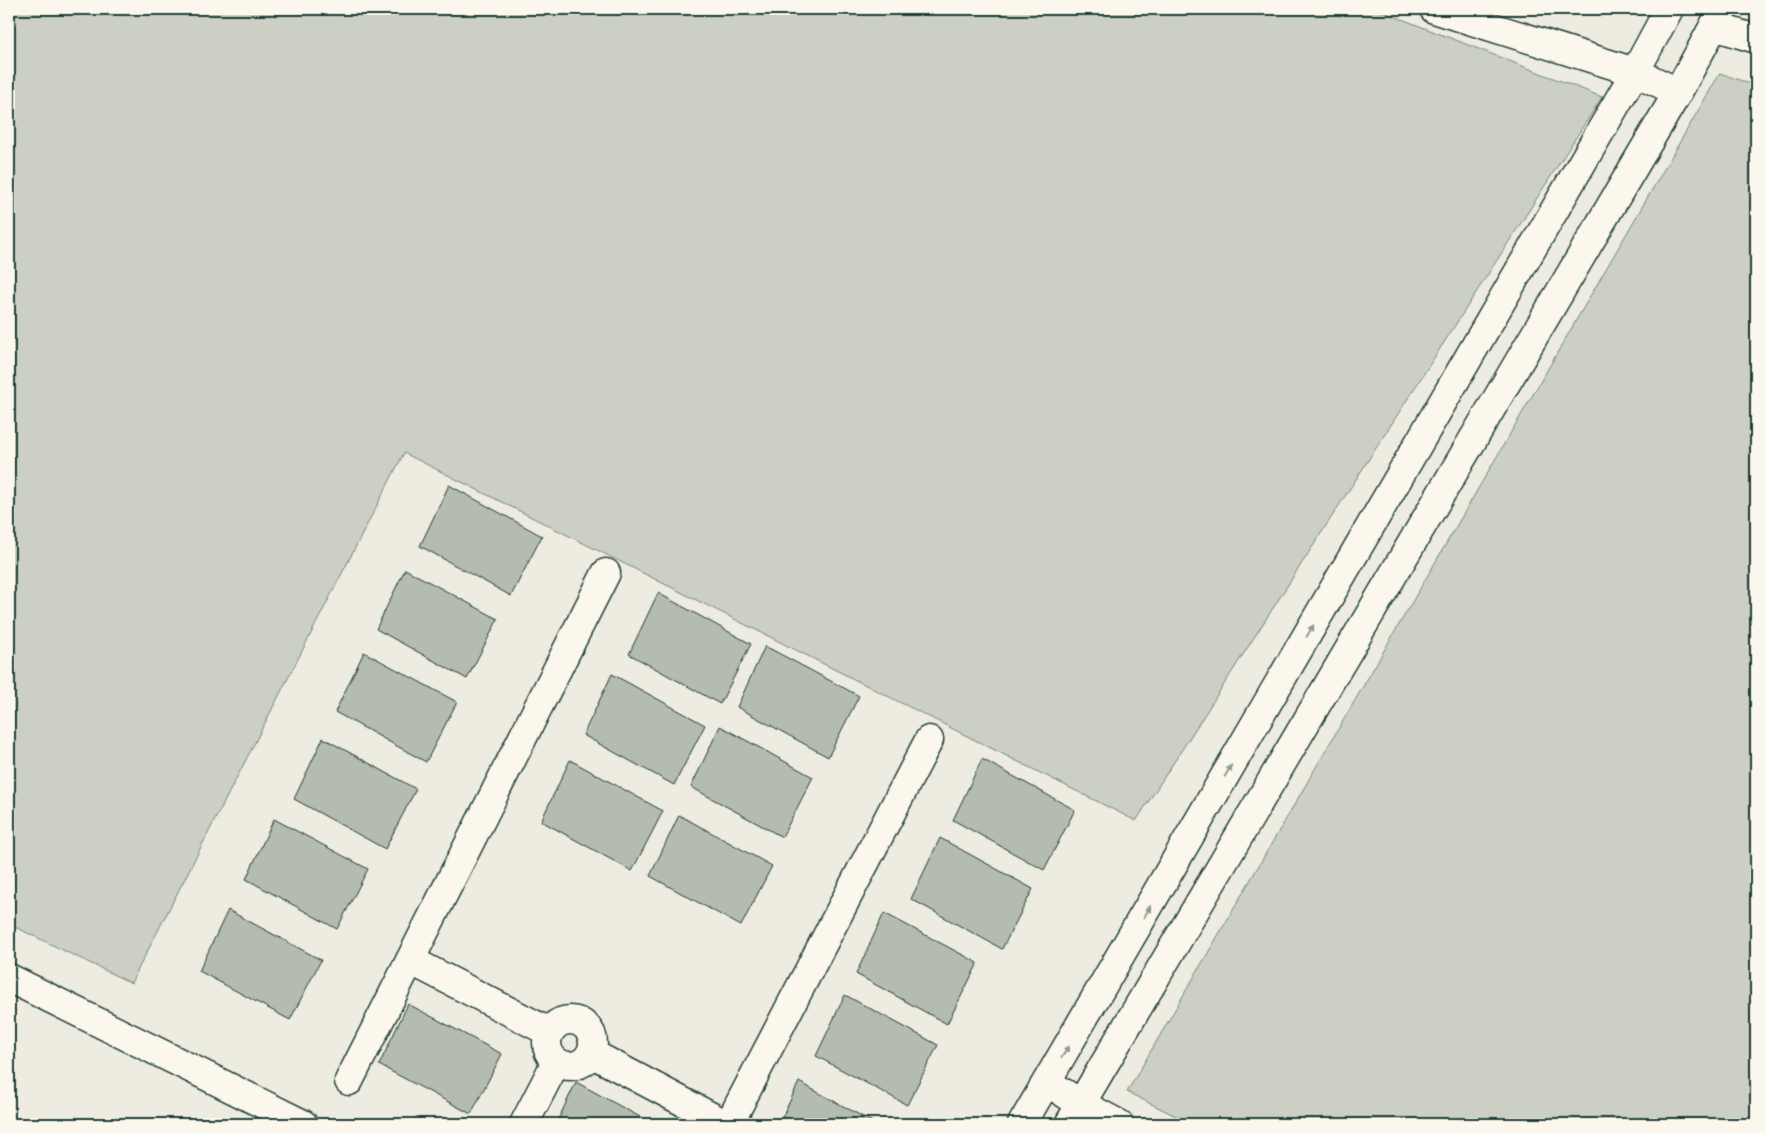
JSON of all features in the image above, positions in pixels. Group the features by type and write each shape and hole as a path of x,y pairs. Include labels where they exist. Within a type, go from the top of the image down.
{"street":[{"path":"1434,9 1635,72 1678,92"},
{"path":"1022,1124 1635,72 1669,9"},
{"path":"1075,1114 1678,92 1719,18 1756,39"},
{"path":"349,1080 606,572"},
{"path":"729,1124 930,740"},
{"path":"410,960 549,1032"},
{"path":"9,978 303,1124"},
{"path":"574,1020 582,1022 591,1034 593,1041 591,1053 583,1062 576,1066 568,1066 556,1062 548,1054 546,1046 546,1038 549,1032 560,1021 574,1020"},
{"path":"591,1053 725,1124"},
{"path":"524,1124 556,1062"},
{"path":"1047,1082 1075,1114 1119,1124"}],"shaded area":[{"path":"9,9 1376,9 1602,97 1136,821 404,453 131,983 9,924"},
{"path":"1720,73 1756,86 1756,1124 1192,1124 1127,1092"}],"building":[{"path":"449,485 542,536 511,596 420,546"},
{"path":"405,569 498,619 467,679 376,629"},
{"path":"658,593 751,644 720,704 629,654"},
{"path":"765,646 859,696 828,757 737,707"},
{"path":"364,652 457,702 426,762 335,712"},
{"path":"612,674 705,725 674,785 583,735"},
{"path":"720,726 813,777 782,837 691,787"},
{"path":"323,738 416,789 385,849 294,799"},
{"path":"982,759 1075,810 1044,870 953,820"},
{"path":"570,760 663,811 632,871 541,821"},
{"path":"679,815 772,866 741,926 650,876"},
{"path":"274,819 368,869 337,929 246,879"},
{"path":"940,838 1033,889 1002,949 911,899"},
{"path":"228,910 321,960 290,1020 199,971"},
{"path":"884,913 978,963 947,1024 856,974"},
{"path":"845,995 938,1045 907,1105 816,1056"},
{"path":"408,1004 502,1054 471,1114 379,1065"},
{"path":"576,1082 653,1124 556,1124"},
{"path":"799,1082 876,1124 779,1124"}]}
